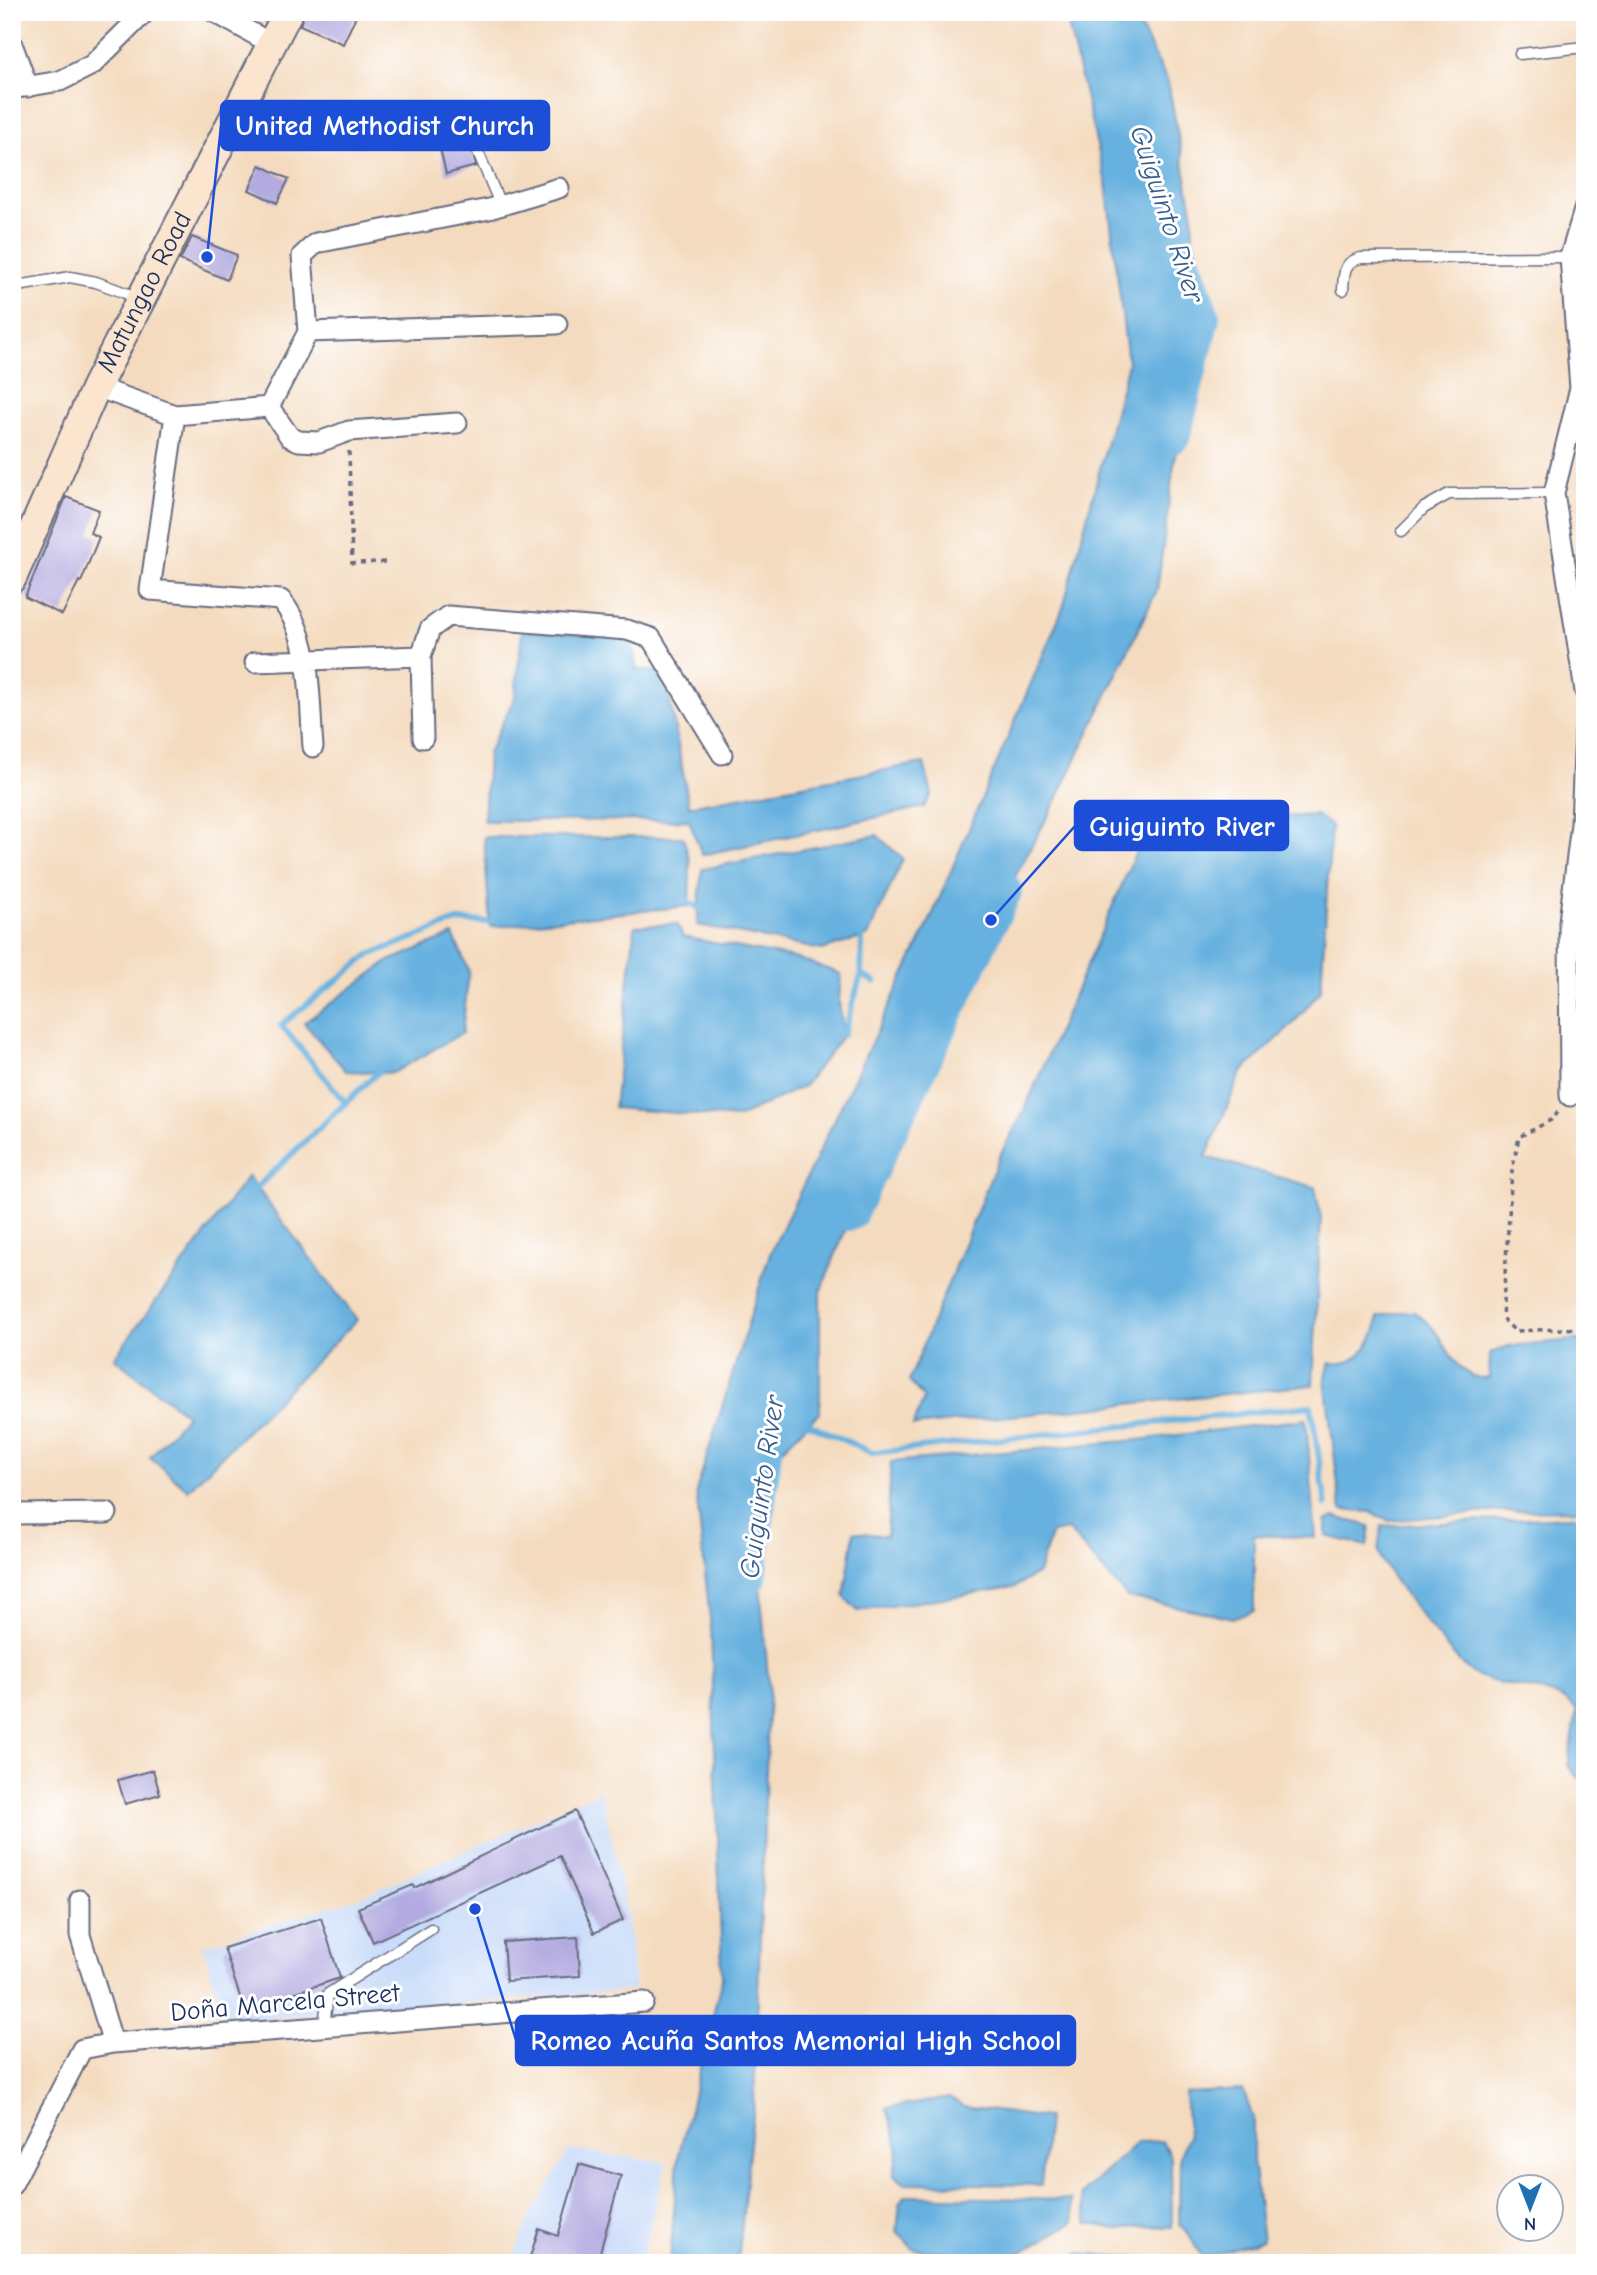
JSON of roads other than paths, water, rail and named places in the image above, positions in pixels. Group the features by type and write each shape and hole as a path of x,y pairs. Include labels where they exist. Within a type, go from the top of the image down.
{"main road":[{"name":"Matungao Road","path":"12,578 96,387 288,12"}],"street":[{"path":"12,44 20,88 60,82 92,65 145,12"},
{"path":"214,12 272,44"},
{"path":"269,407 309,332 302,256 307,249 316,243 401,228 559,188"},
{"path":"1585,206 1570,257 1580,388 1554,493 1585,691"},
{"path":"309,332 556,324"},
{"path":"96,387 175,415 269,407"},
{"path":"269,407 290,437 299,441 319,442 349,431 457,423"},
{"path":"175,415 150,590 281,600 289,610 306,659 313,747"},
{"path":"423,738 421,656 430,629 448,616 627,630 650,638 722,754"},
{"path":"255,662 421,656"},
{"path":"1570,1096 1569,922 1581,824 1585,731"},
{"path":"12,1514 107,1513"},
{"path":"80,1900 80,1935 113,2043"},
{"name":"Doña Marcela Street","path":"12,2185 82,2049 113,2043 324,2025 644,2002"}],"lane":[{"path":"1520,54 1585,47"},
{"path":"478,152 500,204"},
{"path":"1343,290 1344,269 1350,260 1361,258 1570,257"},
{"path":"12,287 70,277 96,282 140,298"},
{"path":"1401,531 1424,508 1449,494 1554,493"},
{"path":"324,2025 328,1994 431,1929"}],"water":[{"path":"1065,12 1133,12 1168,82 1193,215 1193,324 1157,590 1055,803 910,1070 820,1293 820,1412 751,1480 769,1689 754,2104 738,2263 670,2263 678,2158 722,1978 711,1628 696,1491 769,1256 928,925 1063,608 1128,363 1106,183"},
{"path":"522,631 632,638 636,669 665,673 689,806 924,763 932,794 924,807 702,855 689,820 484,821 488,753 515,697"},
{"path":"1155,808 1258,818 1316,815 1331,826 1321,990 1293,1024 1241,1073 1206,1157 1315,1187 1321,1218 1313,1385 913,1426 924,1398 909,1381 999,1157 1023,1113"},
{"path":"877,835 903,859 868,936 822,950 697,925 702,869"},
{"path":"484,837 683,837 690,862 689,906 490,927"},
{"path":"677,924 683,937 799,959 841,974 839,1003 844,1034 804,1086 737,1118 614,1108 635,926"},
{"path":"453,935 469,971 462,1033 393,1073 346,1071 304,1023 389,961"},
{"path":"248,1176 357,1320 188,1490 150,1457 187,1415 114,1358"},
{"path":"1399,1312 1415,1312 1432,1327 1462,1369 1478,1378 1489,1378 1490,1353 1508,1346 1585,1339 1585,1510 1499,1511 1388,1521 1371,1512 1341,1510 1325,1379 1330,1363 1348,1362 1365,1350 1376,1330 1378,1317"},
{"path":"1306,1419 1316,1538 1254,1535 1254,1611 1234,1618 1127,1597 1068,1530 1052,1533 1038,1573 1015,1587 858,1611 844,1597 854,1532 887,1536 891,1462 1138,1440"},
{"path":"1585,1516 1585,1780 1577,1777 1568,1766 1577,1711 1556,1696 1472,1673 1452,1653 1406,1596 1383,1562 1378,1547 1382,1526"},
{"path":"1334,1517 1370,1526 1367,1546 1326,1536 1326,1521"},
{"path":"1243,2090 1253,2118 1253,2161 1263,2240 1204,2257 1188,2233 1179,2225 1180,2155 1188,2137 1185,2093"},
{"path":"949,2098 965,2107 1048,2118 1041,2185 904,2183 894,2175 898,2148 887,2108"},
{"path":"1162,2141 1171,2159 1172,2227 1142,2226 1120,2230 1088,2223 1081,2195 1137,2142"},
{"path":"905,2196 1071,2200 1074,2222 1018,2254 996,2257 913,2249 897,2231 900,2204"},
{"path":"1079,2253 1157,2260 1160,2263 1063,2263"}],"waterway":[{"name":"Guiguinto River","path":"1172,435 1201,317 1176,244"},
{"name":"Guiguinto River","path":"849,1212 1003,891"},
{"path":"689,902 698,908"},
{"path":"345,1102 281,1025 369,955 457,921 489,922"},
{"path":"844,1034 861,975 862,938"},
{"path":"861,975 875,982"},
{"path":"256,1188 378,1072"},
{"path":"803,1421 872,1453 1311,1406 1326,1505"},
{"name":"Guiguinto River","path":"748,1576 767,1417"}],"place":[{"name":"United Methodist Church","path":"207,257"},
{"name":"Guiguinto River","path":"991,920"},
{"name":"Romeo Acuña Santos Memorial High School","path":"475,1909"}]}
